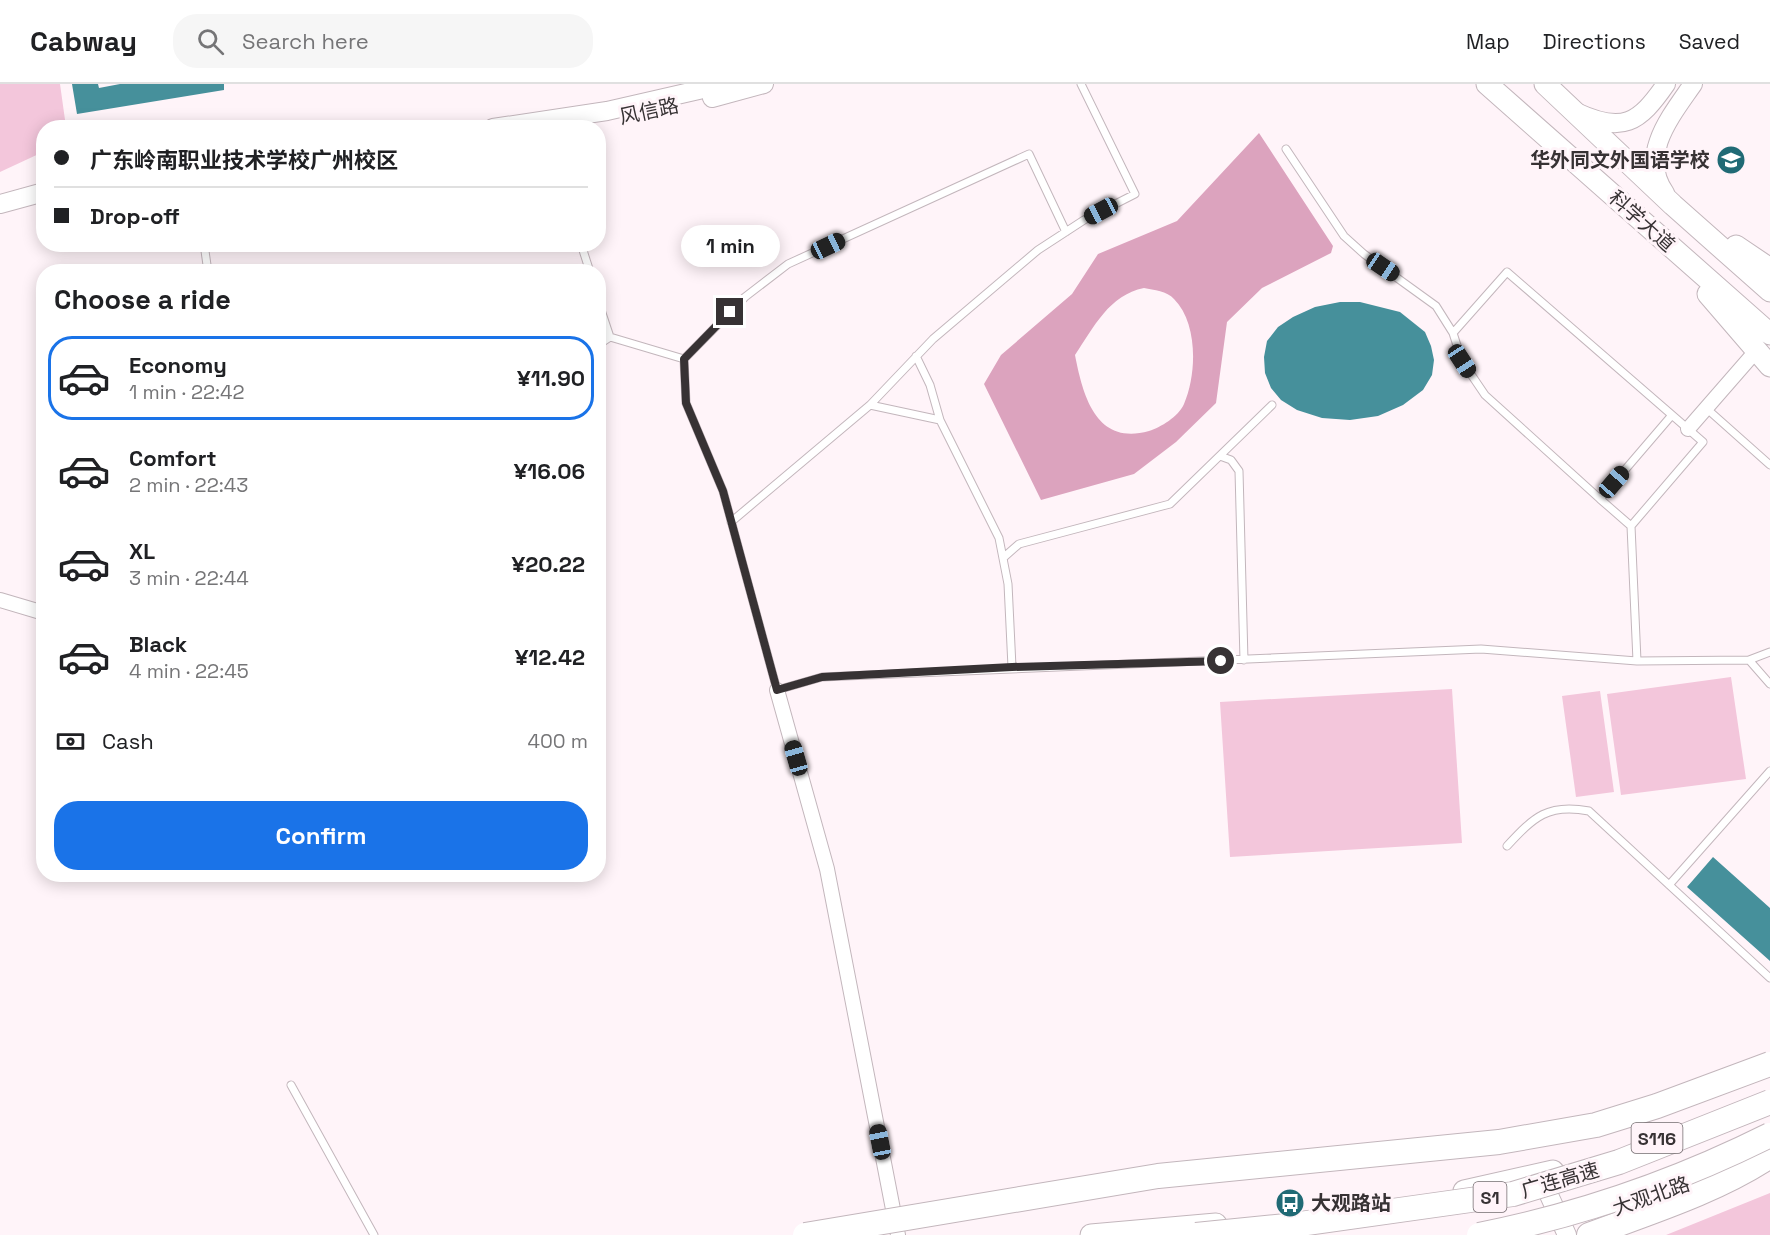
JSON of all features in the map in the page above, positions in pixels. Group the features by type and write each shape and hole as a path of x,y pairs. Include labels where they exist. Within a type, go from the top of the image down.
{"highway":[{"path":"805,1235 1158,1176 1499,1142 1596,1125 1657,1106 1770,1064"},
{"name":"广连高速","path":"1196,1235 1286,1226 1513,1194 1619,1162 1770,1102"},
{"name":"广连高速","path":"1479,1235 1513,1228 1613,1200 1712,1164 1770,1135"},
{"path":"1589,1235 1658,1209 1752,1168 1770,1156"}],"main road":[{"name":"科学大道","path":"1487,84 1770,334"},
{"name":"科学大道","path":"1545,84 1673,205 1770,291"},
{"path":"1673,205 1770,269"},
{"path":"1670,247 1763,359"},
{"name":"S116","path":"1091,1235 1253,1221 1404,1203 1540,1174 1615,1155 1770,1090"},
{"name":"大观北路","path":"1551,1232 1657,1195 1770,1149"}],"street":[{"name":"风信路","path":"547,120 607,111 725,84"},
{"name":"风信路","path":"606,120 698,101 764,84"},
{"path":"1673,205 1657,181 1654,169 1657,143 1663,129 1693,84"},
{"path":"1576,112 1591,119 1628,122 1649,110 1666,85 1682,99"},
{"path":"0,204 36,194"},
{"path":"0,213 36,205"},
{"path":"1688,429 1706,408 1763,359"},
{"path":"0,600 36,611"},
{"path":"777,690 827,869 898,1235"},
{"path":"1540,1174 1551,1232"}],"lane":[{"path":"731,522 870,405 933,339 1038,249 1135,194 1081,84"},
{"path":"1286,149 1344,236 1364,254 1436,306 1453,333 1462,361 1485,395 1631,526"},
{"path":"1066,232 1029,154 788,264 745,297 684,359 686,403 723,491 777,690 822,677 1012,667 1244,660 1481,649 1637,661 1749,660 1770,652"},
{"path":"1453,333 1507,273 1703,442 1631,526 1637,661"},
{"path":"606,326 610,338"},
{"path":"606,338 684,359"},
{"path":"606,340 610,338"},
{"path":"916,356 930,385 939,420 999,538 1008,584 1012,667"},
{"path":"870,405 939,420"},
{"path":"1003,558 1019,543 1170,504 1272,405"},
{"path":"1706,408 1770,465"},
{"path":"1600,499 1672,415"},
{"path":"1220,456 1230,460 1239,471 1244,660"},
{"path":"1749,660 1770,684"},
{"path":"1669,885 1770,771"},
{"path":"1507,846 1526,825 1545,812 1566,807 1589,812 1770,978"},
{"path":"291,1085 374,1235"}],"shaded area":[{"path":"0,84 60,84 65,120 36,120 36,155 0,172"},
{"path":"1259,133 1333,246 1331,253 1262,288 1227,322 1216,403 1176,442 1134,474 1041,500 984,384 1001,355 1072,294 1098,254 1177,221","holes":["1144,288 1168,294 1182,309 1191,335 1193,364 1188,392 1181,409 1164,424 1149,431 1131,434 1116,431 1104,424 1095,414 1082,386 1075,355 1096,323 1112,305 1121,297"]},
{"path":"1731,677 1746,779 1621,795 1607,694"},
{"path":"1452,689 1462,843 1230,857 1220,702"},
{"path":"1600,691 1614,792 1576,797 1562,696"},
{"path":"1770,1193 1770,1235 1666,1235"}],"building":[{"path":"72,84 98,84 99,88 120,84 224,84 224,90 77,114"},
{"path":"1340,302 1360,302 1400,312 1425,332 1434,360 1432,375 1423,390 1403,405 1378,416 1350,420 1322,418 1297,410 1281,400 1271,388 1265,373 1264,357 1267,341 1278,327 1293,317 1315,307"},
{"path":"1713,857 1770,908 1770,961 1687,887"}],"place":[{"name":"华外同文外国语学校","path":"1731,160"},
{"name":"大观路站","path":"1290,1203"}],"route":[{"path":"730,312 684,359 686,403 723,491 777,690 822,677 1012,667 1221,661"}]}
